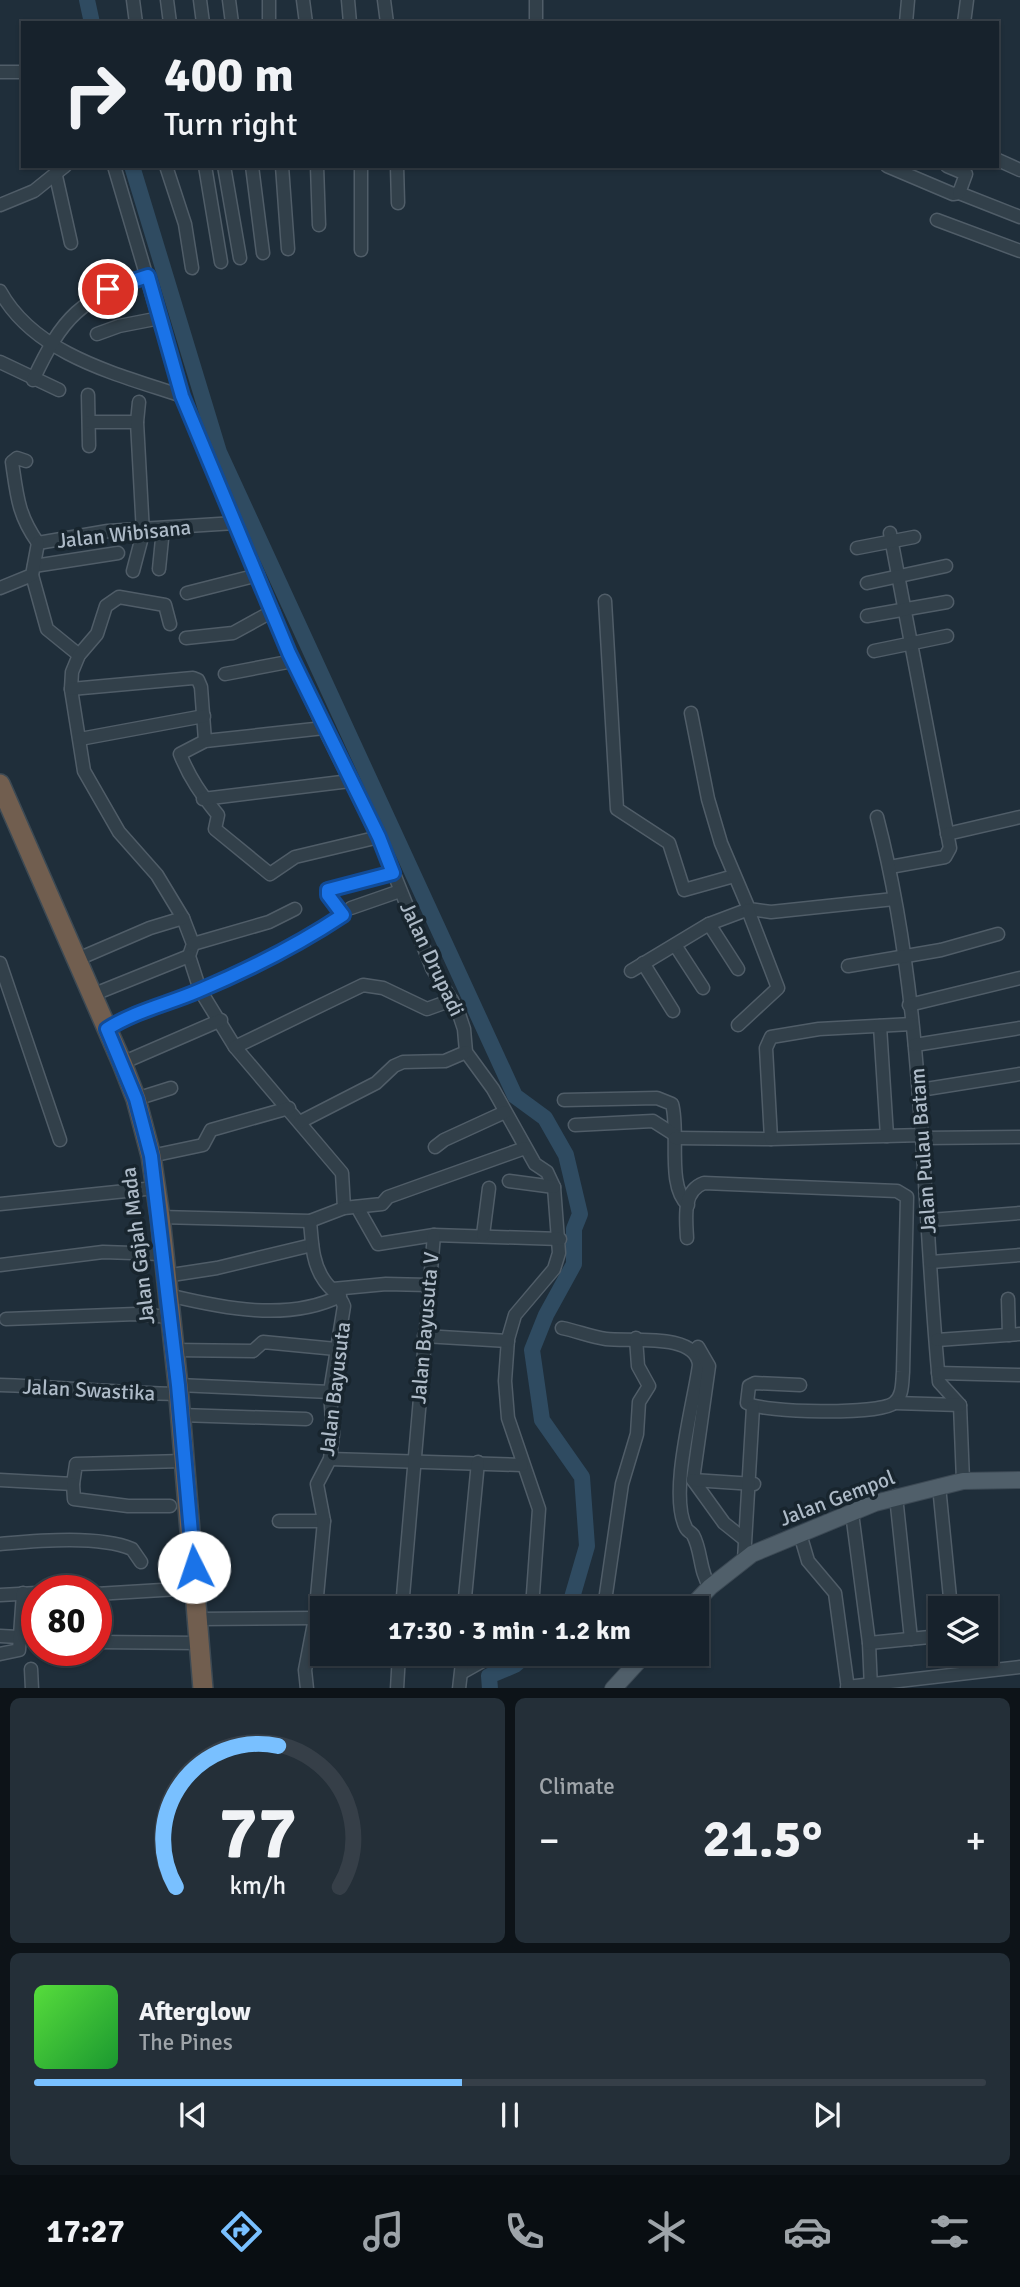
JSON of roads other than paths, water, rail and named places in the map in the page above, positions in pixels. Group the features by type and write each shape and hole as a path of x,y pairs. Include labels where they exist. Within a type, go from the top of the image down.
{"highway":[{"name":"Jalan Gajah Mada","path":"0,784 122,1063 136,1099 151,1156 178,1389 203,1688"}],"main road":[{"name":"Jalan Gempol","path":"701,1596 748,1557 896,1496 963,1480 1020,1480"},
{"path":"614,1688 634,1666"}],"street":[{"path":"133,0 136,21"},
{"path":"167,0 170,21"},
{"path":"200,0 203,21"},
{"path":"229,0 232,21"},
{"path":"269,0 270,21"},
{"path":"303,0 306,21"},
{"path":"348,0 351,21"},
{"path":"384,0 387,21"},
{"path":"536,0 536,21"},
{"path":"906,21 908,0"},
{"path":"964,21 967,0"},
{"path":"0,72 21,72"},
{"path":"999,160 1020,170"},
{"path":"115,168 182,396 235,523"},
{"path":"167,168 185,224 192,268"},
{"path":"205,168 221,262"},
{"path":"224,168 240,258"},
{"path":"252,168 263,253"},
{"path":"282,168 288,249"},
{"path":"317,168 319,225"},
{"path":"361,168 361,250"},
{"path":"397,168 398,203"},
{"path":"892,168 953,194 960,193 1020,217"},
{"path":"952,168 966,174 960,193"},
{"path":"0,205 34,191 61,171 71,243"},
{"path":"937,220 1020,251"},
{"path":"33,380 62,325 108,289 148,276"},
{"path":"0,291 19,317 50,344 182,396"},
{"path":"97,334 119,326 160,318"},
{"path":"0,362 33,380 59,390"},
{"path":"88,396 89,446"},
{"path":"133,571 142,540 137,422 139,402"},
{"path":"89,422 137,422"},
{"path":"26,461 17,458 12,462 16,491 20,517 38,543"},
{"name":"Jalan Wibisana","path":"33,571 38,543 142,528 235,523"},
{"name":"Jalan Drupadi","path":"235,523 293,661 379,837 432,968 452,1000 464,1029 466,1052 493,1089 535,1164 547,1172 554,1187"},
{"path":"159,569 163,528"},
{"path":"890,537 950,848 945,857 890,867"},
{"path":"857,548 890,537 914,537"},
{"path":"0,588 33,571 118,553"},
{"path":"867,583 946,566"},
{"path":"33,571 47,629 79,655"},
{"path":"187,593 258,575"},
{"path":"170,624 167,605 116,597 106,606 97,634 79,655 71,689 86,779 119,832 157,875 183,918 200,990 235,1046 342,1173 350,1208 379,1244 434,1236"},
{"path":"605,601 617,808 669,843 685,890 734,876"},
{"path":"867,616 947,602"},
{"path":"186,638 233,633 274,611"},
{"path":"874,651 947,636"},
{"path":"225,674 293,661"},
{"path":"71,689 193,678 200,683 205,741"},
{"path":"691,713 708,799 734,876 778,988 738,1025"},
{"path":"80,739 204,716"},
{"path":"324,728 205,741 180,754 203,799 218,815 215,828 270,874 295,857 379,837"},
{"path":"203,799 350,780"},
{"name":"Jalan Pulau Batam","path":"877,817 890,867 905,957 920,1090 938,1373"},
{"path":"947,834 1020,817"},
{"path":"107,1029 138,1013 200,990 289,947 343,915 328,895 328,890 393,873"},
{"path":"351,908 400,891"},
{"path":"631,971 709,923 748,909 771,912 894,900"},
{"path":"92,995 191,950 269,922 295,909"},
{"path":"78,959 150,928 183,918"},
{"path":"709,923 738,969"},
{"path":"848,966 905,957 998,934"},
{"path":"675,945 704,988"},
{"path":"0,963 60,1140"},
{"path":"643,963 673,1011"},
{"path":"909,1005 1020,978"},
{"path":"235,1046 363,985 383,988 427,1009 452,1000"},
{"path":"122,1063 220,1020"},
{"path":"771,1139 766,1041 771,1037 819,1029 912,1024"},
{"path":"880,1027 887,1136"},
{"path":"915,1045 1020,1028"},
{"path":"300,1122 376,1083 394,1066 403,1062 445,1061 466,1052"},
{"path":"920,1090 1020,1074"},
{"path":"136,1099 171,1088"},
{"path":"564,1100 668,1100 675,1111 679,1191 688,1205"},
{"path":"151,1156 203,1145 211,1130 289,1108"},
{"path":"435,1147 444,1140 505,1112"},
{"path":"575,1125 653,1121 661,1123 675,1137 1020,1137"},
{"path":"160,1217 310,1221 350,1208 382,1204 388,1197 525,1148"},
{"path":"509,1181 554,1187 559,1239 554,1269 515,1315 508,1341 505,1381 508,1418 539,1509 533,1596"},
{"path":"687,1238 689,1194 695,1186 704,1183 904,1194 908,1220 903,1372 901,1391 895,1403"},
{"path":"0,1204 155,1188"},
{"path":"483,1235 489,1188"},
{"path":"930,1220 1020,1213"},
{"name":"Jalan Bayusuta","path":"310,1221 316,1267 337,1292 344,1306 344,1320 336,1349 330,1392 333,1434 330,1459 317,1484 324,1521 317,1596"},
{"name":"Jalan Bayusuta V","path":"403,1596 434,1236 483,1235 559,1239"},
{"path":"166,1286 217,1268 312,1245"},
{"path":"0,1265 103,1252 162,1254"},
{"path":"931,1262 1020,1255"},
{"path":"166,1286 244,1310 320,1306 337,1292 386,1284 428,1285"},
{"path":"937,1340 1015,1335 1008,1299"},
{"path":"6,1319 136,1314 170,1317"},
{"path":"562,1328 607,1339 636,1338 687,1347 699,1359 682,1468 681,1500 685,1527 693,1536 700,1567 710,1587"},
{"path":"666,1334 670,1339 699,1348 709,1366 693,1480 724,1523 744,1539"},
{"path":"424,1336 508,1341"},
{"path":"606,1596 622,1484 637,1434 639,1402 649,1386 638,1366 636,1338"},
{"path":"174,1350 253,1351 262,1342 336,1349"},
{"path":"963,1480 960,1405 940,1385 938,1373 1020,1375"},
{"path":"800,1385 752,1384 748,1386 747,1403 757,1408 872,1411 895,1403 960,1405"},
{"name":"Jalan Swastika","path":"0,1385 110,1393 178,1389 330,1392"},
{"path":"748,1557 757,1408"},
{"path":"180,1415 306,1419"},
{"path":"330,1459 522,1465"},
{"path":"170,1506 128,1506 76,1500 73,1484 76,1464 183,1461"},
{"path":"465,1596 478,1462"},
{"path":"0,1480 73,1484"},
{"path":"693,1480 751,1484"},
{"path":"748,1557 744,1539 751,1484"},
{"path":"939,1486 950,1596"},
{"path":"896,1496 911,1639"},
{"path":"852,1513 869,1643 870,1686"},
{"path":"279,1521 324,1521"},
{"path":"800,1534 808,1561 835,1593 848,1688 1020,1667"},
{"path":"0,1544 57,1539 113,1545 132,1549 141,1562"},
{"path":"112,1593 195,1588"},
{"path":"0,1595 21,1593"},
{"path":"199,1619 310,1618"},
{"path":"0,1654 17,1653 21,1622"},
{"path":"0,1636 20,1637"},
{"path":"869,1643 928,1637"},
{"path":"112,1642 199,1643"},
{"name":"Jalan Bayusuta","path":"307,1688 305,1670 310,1644"},
{"path":"397,1688 398,1666"},
{"path":"459,1688 463,1666"},
{"path":"463,1672 474,1666"},
{"path":"31,1669 32,1688"}],"waterway":[{"path":"87,0 92,21"},
{"path":"133,168 219,452 515,1096 545,1118 566,1155 580,1214 574,1229 574,1264 546,1315 532,1350 542,1420 582,1477 587,1546 572,1596"},
{"path":"490,1688 489,1676 513,1666"}]}
